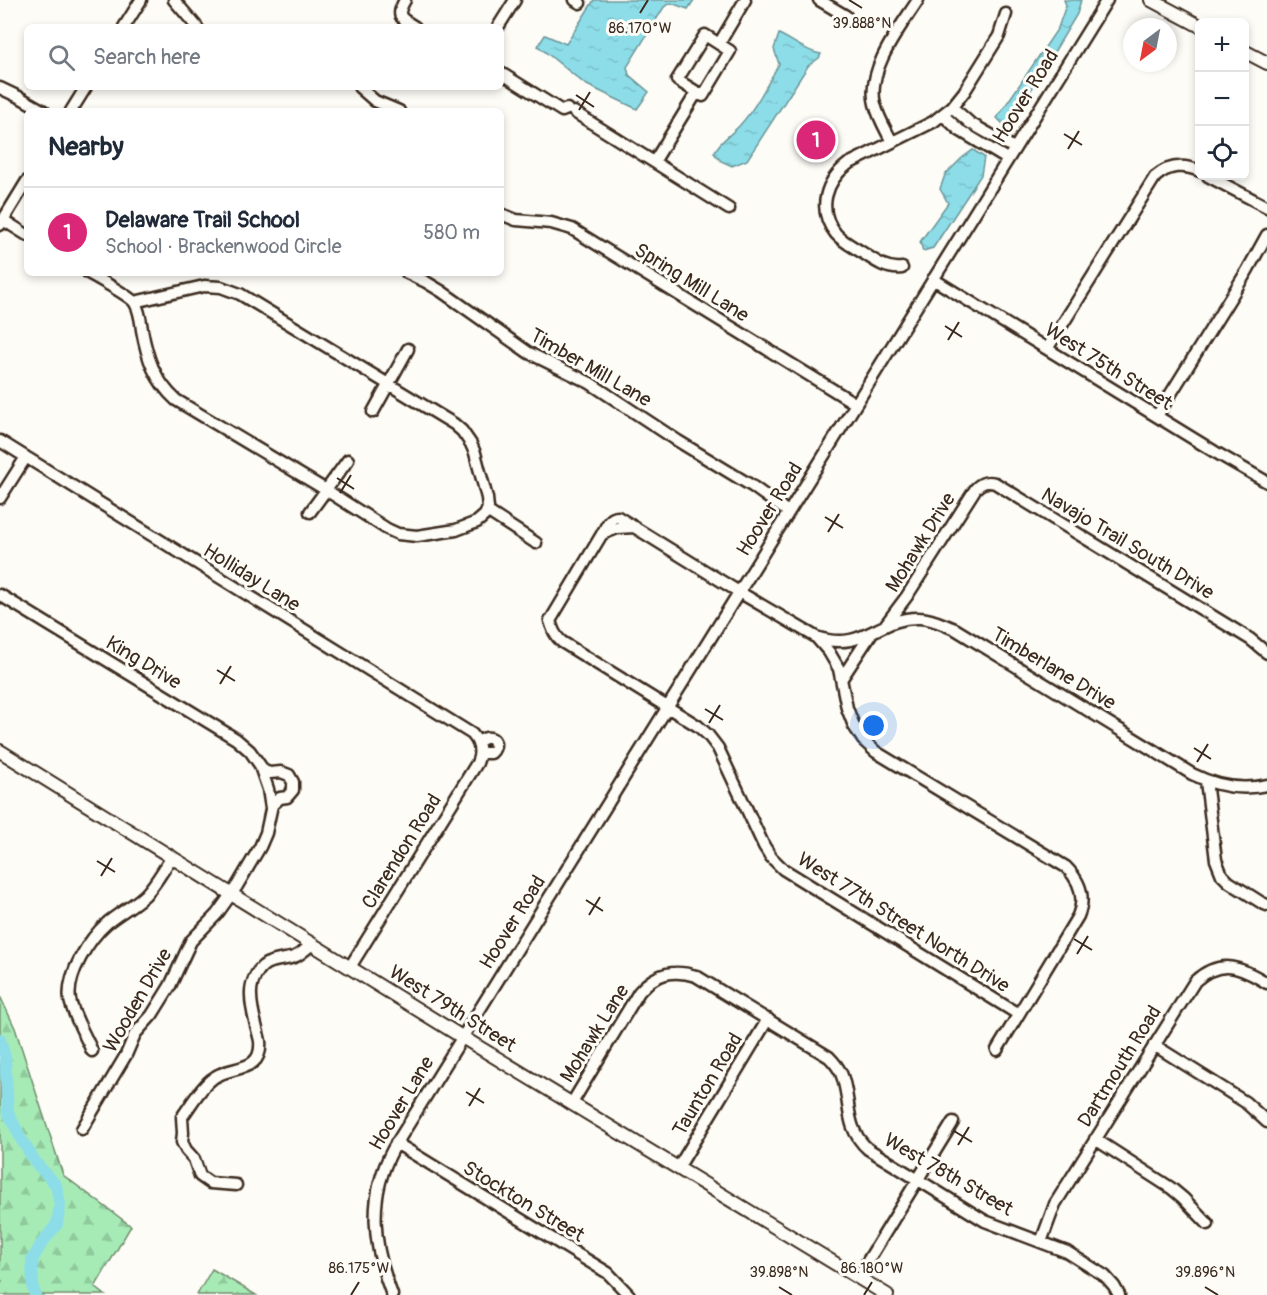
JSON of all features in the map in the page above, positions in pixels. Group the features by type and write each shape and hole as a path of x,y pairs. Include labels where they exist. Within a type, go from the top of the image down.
{"main road":[{"path":"1151,0 1195,23"},
{"path":"1249,53 1267,63"},
{"name":"West 79th Street","path":"0,751 462,1037 887,1295"}],"street":[{"path":"126,24 141,0"},
{"path":"174,0 194,24"},
{"path":"405,0 400,15 410,24"},
{"path":"500,24 515,0"},
{"path":"719,44 745,0"},
{"path":"819,0 846,16"},
{"path":"892,142 875,105 873,83 882,57 918,0"},
{"name":"Hoover Road","path":"462,1037 1107,0"},
{"path":"902,268 887,267 843,240 836,233 827,216 829,188 838,172 849,164 933,122 947,111 964,92 999,36 1006,14"},
{"path":"705,35 719,44 730,51 704,96 677,80 705,35"},
{"path":"504,75 562,111 570,111 729,209"},
{"path":"0,88 39,108"},
{"path":"73,108 84,90"},
{"path":"362,90 375,100 392,108"},
{"path":"654,162 697,92"},
{"path":"947,111 1014,148"},
{"path":"947,111 959,130 1007,159"},
{"path":"1047,349 1153,179 1166,169 1177,166 1195,169"},
{"path":"1216,180 1267,207"},
{"path":"24,187 1,222 24,234"},
{"name":"Spring Mill Lane","path":"504,215 516,220 551,223 572,229 856,404"},
{"path":"1157,416 1267,235"},
{"path":"93,276 134,302 139,314 149,360 158,379 176,400 387,529 417,537 456,530 477,522 486,513 487,498 475,453 466,436 454,424 240,294 231,289 204,286 134,302"},
{"name":"Timber Mill Lane","path":"413,276 441,291 529,353 590,382 678,441 752,486 788,512"},
{"name":"West 75th Street","path":"933,279 1267,482"},
{"path":"373,412 408,349"},
{"name":"Holliday Lane","path":"0,441 472,734 479,747"},
{"path":"0,498 26,457"},
{"path":"310,512 348,460"},
{"name":"Mohawk Drive","path":"886,624 907,596 975,488 986,482"},
{"name":"Navajo Trail South Drive","path":"986,482 995,483 1250,639 1267,653"},
{"path":"486,513 536,543"},
{"path":"603,534 613,517 618,517 816,637 834,661 842,678 851,721 869,746 1066,867 1077,880 1082,903 1078,916 997,1050"},
{"path":"603,534 617,528 635,527"},
{"name":"West 77th Street North Drive","path":"603,534 550,621 554,634 562,642 698,726 714,742 764,846 783,869 1018,1014"},
{"name":"King Drive","path":"0,595 236,739 250,752 261,768 268,789 270,821 260,847 231,894"},
{"path":"907,596 910,610 920,618"},
{"name":"Timberlane Drive","path":"816,637 846,642 858,639 886,624 920,618 933,620 955,629 1206,781 1241,788 1267,785"},
{"path":"842,678 871,633"},
{"path":"479,747 488,753 495,750"},
{"name":"Clarendon Road","path":"350,967 476,764 479,747"},
{"path":"261,768 270,773 286,774 293,782 292,792 275,802 271,809"},
{"path":"1206,781 1216,860 1222,875 1229,882 1267,905"},
{"path":"92,1051 70,1000 70,984 74,970 97,933 109,921 147,893 172,857"},
{"name":"Wooden Drive","path":"82,1129 126,1055 135,1034 149,1018 170,986 191,941 214,918 231,894"},
{"path":"236,1185 208,1182 200,1176 196,1163 182,1142 182,1117 212,1079 223,1073 250,1065 259,1055 260,1041 250,995 259,970 270,962 299,956 312,944"},
{"name":"Dartmouth Road","path":"1041,1242 1054,1204 1191,986 1205,973 1234,967 1267,983"},
{"name":"West 78th Street","path":"683,973 700,978 830,1057 842,1077 851,1123 858,1137 868,1149 985,1221 1067,1252 1100,1272 1110,1281 1119,1295"},
{"name":"Mohawk Lane","path":"572,1103 641,990 658,976 683,973"},
{"name":"Taunton Road","path":"678,1168 768,1019"},
{"name":"Hoover Lane","path":"392,1295 382,1269 378,1250 376,1216 381,1178 396,1143 462,1037"},
{"path":"1154,1045 1245,1102 1267,1122"},
{"path":"858,1278 953,1122"},
{"path":"1095,1138 1171,1188 1208,1224"},
{"name":"Stockton Street","path":"396,1143 608,1273 629,1295"}],"green space":[{"path":"0,996 15,1028 63,1175 131,1226 95,1287 105,1295 0,1295 2,1281 0,1279"},
{"path":"212,1269 256,1295 197,1295"}],"water":[{"path":"594,0 694,0 688,9 671,3 664,7 627,67 629,75 649,92 637,109 585,84 538,46 545,35 566,44"},
{"path":"1064,0 1081,0 1077,14 1013,120 1005,126 997,118 1058,28 1066,5"},
{"path":"779,34 821,54 808,66 747,160 732,166 721,161 714,153 751,111 779,64 774,49"},
{"path":"973,150 984,157 981,175 933,248 923,251 920,242 948,203 940,189 945,175"}],"waterway":[{"path":"0,1039 5,1057 8,1112 36,1163 56,1185 60,1205 57,1224 32,1260 35,1295"}],"place":[{"name":"Delaware Trail School","path":"816,140"}]}
